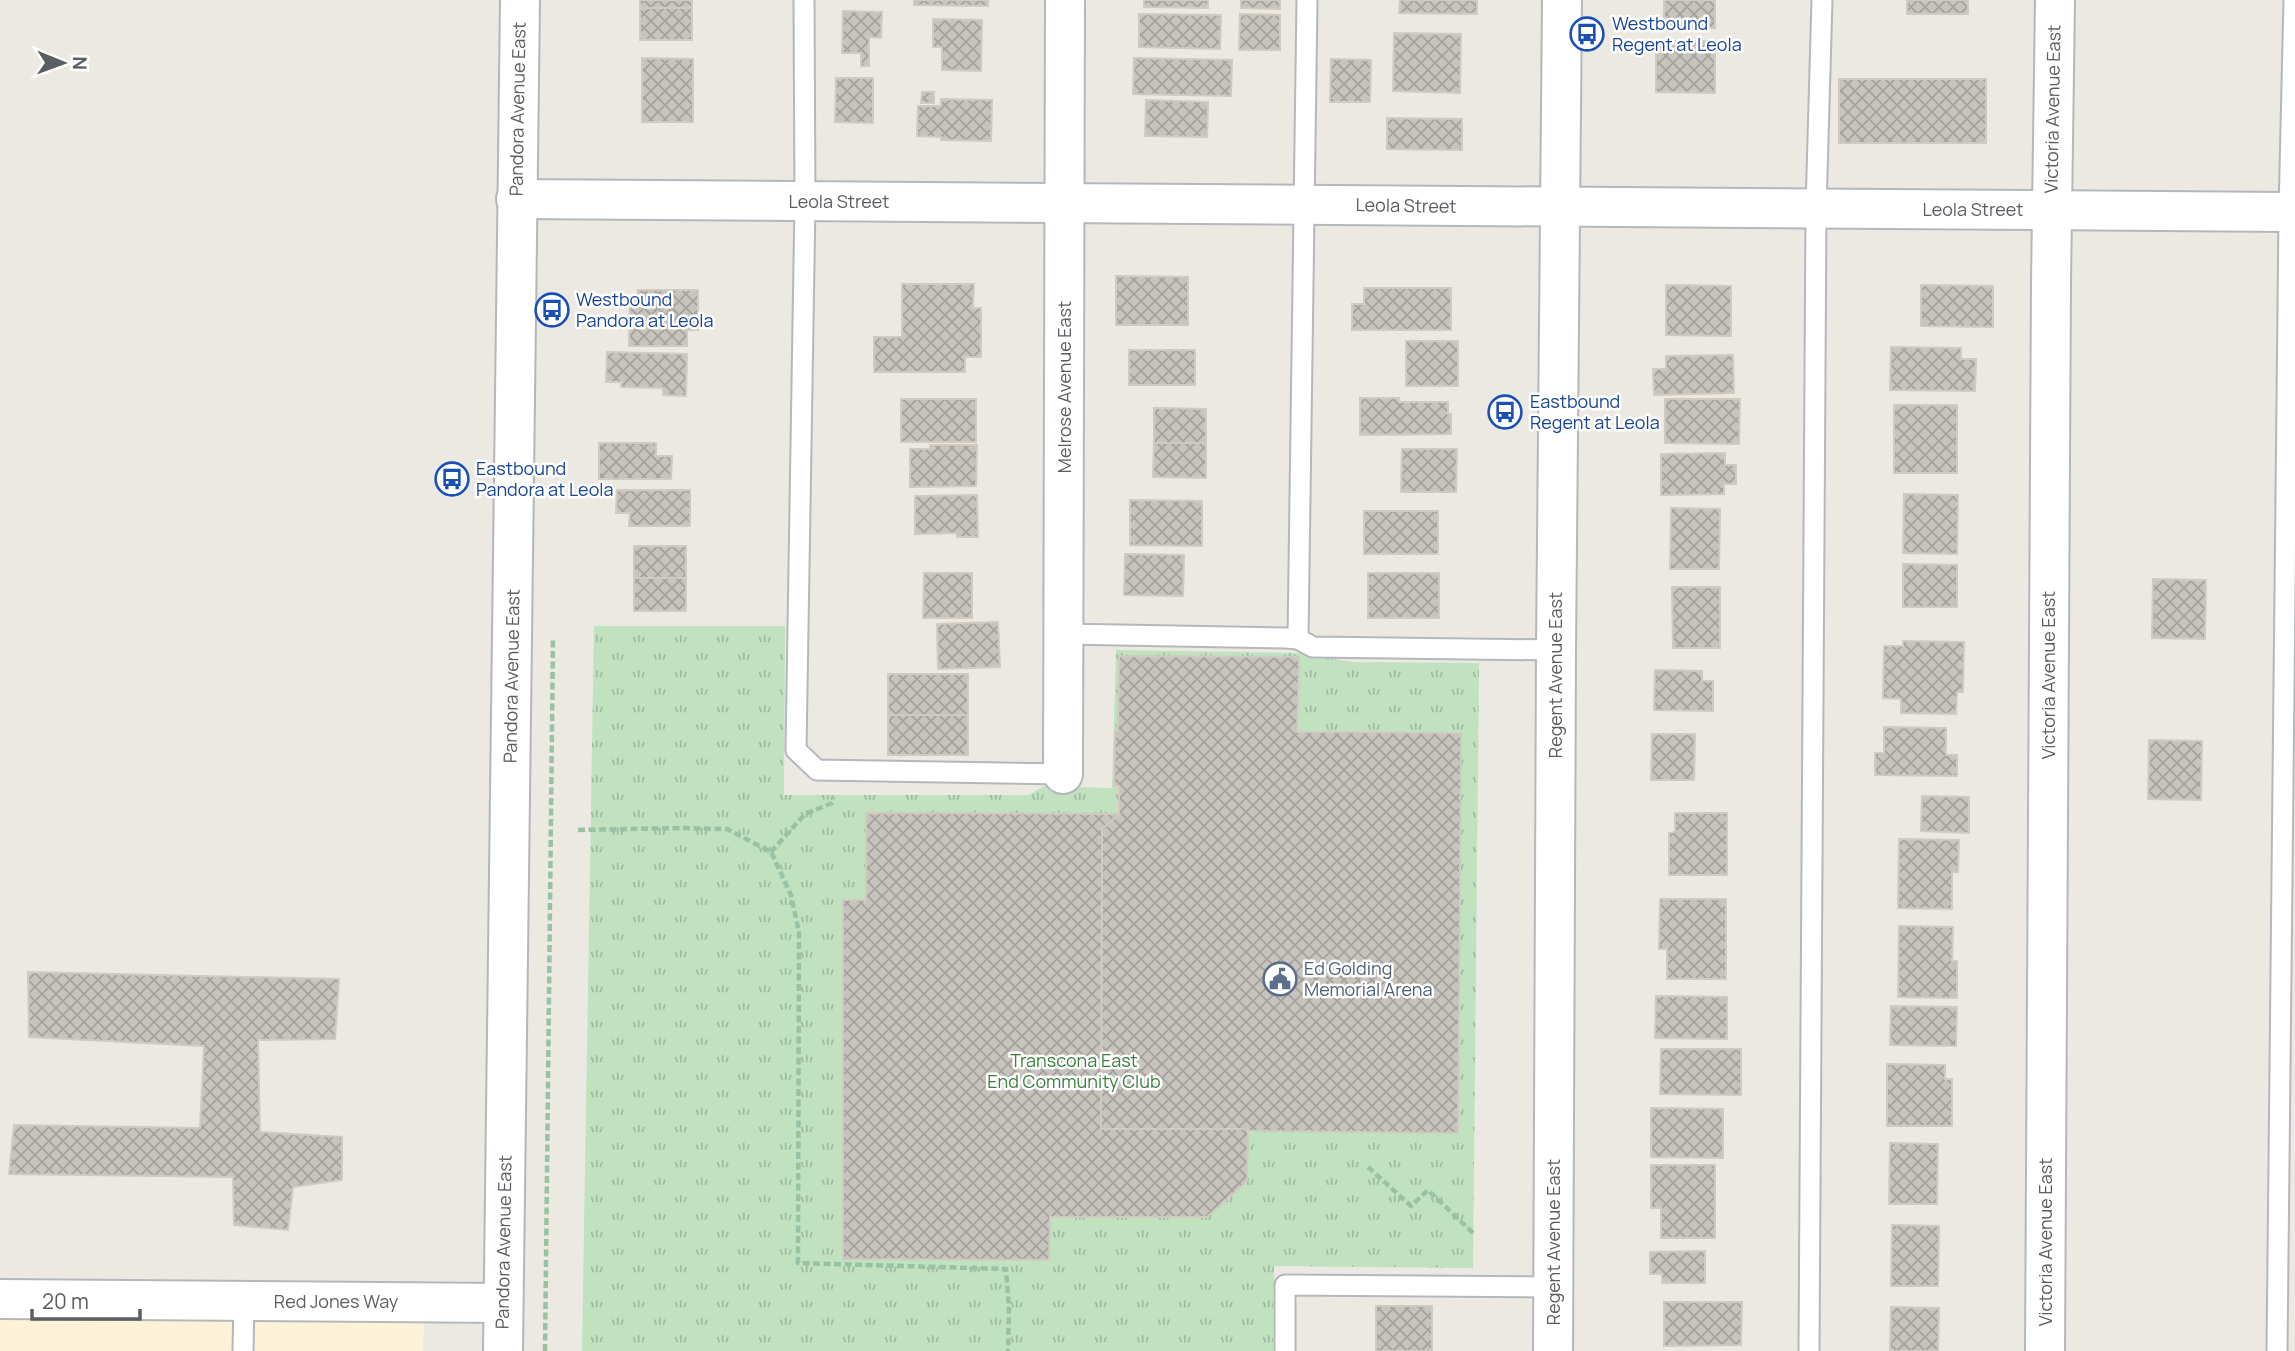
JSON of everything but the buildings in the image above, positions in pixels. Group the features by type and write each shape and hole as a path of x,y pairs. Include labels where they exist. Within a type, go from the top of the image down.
{"street":[{"name":"Pandora Avenue East","path":"503,1351 520,0"},
{"name":"Melrose Avenue East","path":"1063,774 1065,0"},
{"name":"Regent Avenue East","path":"1553,1351 1562,0"},
{"name":"Victoria Avenue East","path":"2045,1351 2055,0"},
{"name":"Leola Street","path":"516,199 2292,212"},
{"name":"Red Jones Way","path":"0,1299 503,1303"}],"lane":[{"path":"804,0 805,202 796,750 817,770 1063,774"},
{"path":"1298,639 1307,0"},
{"path":"1809,1351 1816,209 1822,0"},
{"path":"2277,1351 2294,0"},
{"path":"1063,634 1298,639 1313,647 1556,650"},
{"path":"1285,1351 1285,1285 1554,1287"},
{"path":"243,1351 244,1301"}],"path":[{"path":"545,1351 553,633"},
{"path":"578,830 727,829 771,852 791,895 799,932 798,1263 1006,1269 1008,1351"},
{"path":"1368,1167 1411,1206 1429,1190 1475,1235"}],"shaded area":[{"path":"0,1317 424,1321 423,1351 0,1351"}],"green space":[{"name":"Transcona East End Community Club","path":"594,626 785,626 784,795 1029,795 1044,786 1112,788 1116,650 1298,653 1352,662 1479,663 1473,1268 1274,1266 1273,1351 582,1351"}],"place":[{"name":"Westbound Regent at Leola","path":"1587,34"},
{"name":"Westbound Pandora at Leola","path":"552,310"},
{"name":"Eastbound Regent at Leola","path":"1505,412"},
{"name":"Eastbound Pandora at Leola","path":"452,479"},
{"name":"Ed Golding Memorial Arena","path":"1280,979"}]}
